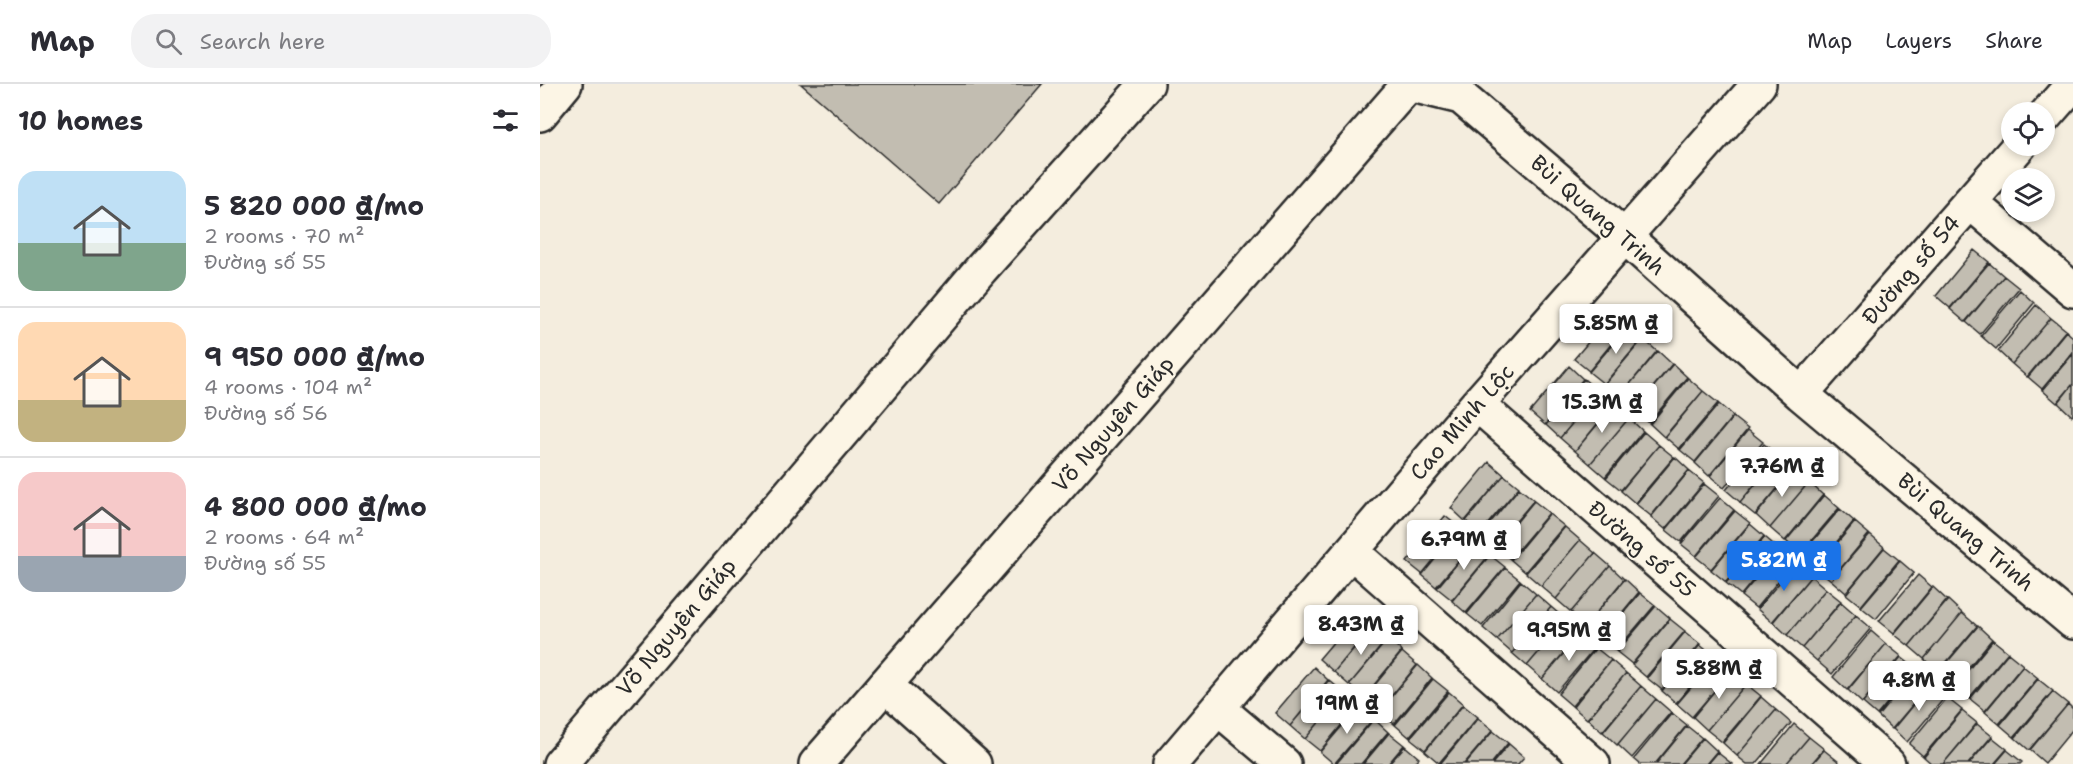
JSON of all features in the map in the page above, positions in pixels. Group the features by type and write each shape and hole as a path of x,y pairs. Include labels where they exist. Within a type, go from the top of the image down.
{"main road":[{"name":"Võ Nguyên Giáp","path":"560,764 981,269 1147,84"},
{"name":"Võ Nguyên Giáp","path":"816,764 1409,84"},
{"path":"1409,84 1459,91"},
{"name":"Cao Minh Lộc","path":"1170,764 1477,404 1759,84"},
{"path":"2055,104 2073,84"},
{"name":"Bùi Quang Trinh","path":"1459,91 1801,394 2073,622"},
{"name":"Đường số 54","path":"1801,394 2010,156"},
{"path":"1970,202 2073,290"},
{"name":"Đường số 55","path":"1477,404 1888,764"},
{"path":"1352,552 1593,764"},
{"path":"885,685 974,764"},
{"path":"1219,709 1284,764"}],"building":[{"path":"801,84 1042,84 939,204"},
{"path":"1974,250 1989,262 1950,308 1936,296"},
{"path":"1989,263 2004,276 1965,322 1950,309"},
{"path":"2004,276 2019,288 1980,334 1966,322"},
{"path":"2020,290 2034,303 1996,349 1981,336"},
{"path":"2036,305 2051,318 2012,364 1998,351"},
{"path":"1613,313 1627,325 1589,371 1574,359"},
{"path":"2051,318 2066,330 2027,377 2012,364"},
{"path":"1628,326 1643,338 1604,384 1589,372"},
{"path":"2066,331 2073,337 2073,352 2042,389 2028,377"},
{"path":"1643,339 1657,351 1619,397 1604,385"},
{"path":"1658,351 1672,364 1634,410 1619,397"},
{"path":"2073,354 2073,384 2057,403 2042,390"},
{"path":"1673,364 1687,377 1649,423 1634,410"},
{"path":"1569,366 1583,379 1545,425 1530,412"},
{"path":"1688,378 1703,391 1664,437 1650,424"},
{"path":"1584,379 1599,392 1560,438 1546,425"},
{"path":"2073,384 2073,415 2072,416 2058,403"},
{"path":"1703,391 1718,403 1679,449 1665,437"},
{"path":"1599,392 1613,405 1575,451 1560,438"},
{"path":"1719,404 1733,416 1695,462 1680,450"},
{"path":"1614,405 1629,418 1590,464 1575,451"},
{"path":"1733,417 1748,429 1709,476 1695,463"},
{"path":"1629,418 1643,431 1605,477 1590,464"},
{"path":"1748,430 1763,442 1724,488 1710,476"},
{"path":"1644,432 1659,445 1621,490 1606,478"},
{"path":"1764,444 1779,456 1740,502 1726,490"},
{"path":"1659,445 1674,457 1635,503 1621,491"},
{"path":"1779,456 1794,469 1755,515 1740,503"},
{"path":"1675,457 1689,470 1651,516 1636,504"},
{"path":"1489,462 1504,475 1465,521 1451,508"},
{"path":"1794,469 1809,482 1770,528 1756,515"},
{"path":"1689,471 1704,483 1665,529 1651,517"},
{"path":"1504,475 1519,487 1480,533 1466,521"},
{"path":"1809,482 1823,495 1785,541 1770,528"},
{"path":"1704,484 1719,496 1681,542 1666,530"},
{"path":"1519,488 1534,500 1495,546 1481,534"},
{"path":"1824,495 1839,508 1800,554 1786,541"},
{"path":"1720,498 1734,510 1696,556 1681,544"},
{"path":"1534,501 1549,513 1510,559 1496,547"},
{"path":"1840,509 1854,521 1816,567 1801,555"},
{"path":"1735,511 1750,523 1711,569 1696,557"},
{"path":"1549,514 1564,526 1525,572 1511,560"},
{"path":"1445,516 1460,528 1422,574 1407,562"},
{"path":"1855,522 1869,534 1831,580 1816,568"},
{"path":"1750,524 1764,536 1726,582 1711,570"},
{"path":"1565,527 1580,540 1541,586 1526,573"},
{"path":"1460,529 1475,541 1436,587 1422,575"},
{"path":"1870,535 1884,547 1846,593 1831,580"},
{"path":"1765,537 1779,549 1741,595 1726,583"},
{"path":"1580,540 1595,553 1556,599 1541,586"},
{"path":"1475,542 1490,554 1452,600 1437,588"},
{"path":"1884,548 1899,560 1861,606 1846,594"},
{"path":"1780,550 1794,562 1756,608 1741,596"},
{"path":"1595,553 1610,566 1571,612 1556,599"},
{"path":"1490,555 1505,567 1466,613 1452,601"},
{"path":"1900,561 1914,573 1876,619 1861,607"},
{"path":"1796,563 1811,576 1772,622 1757,609"},
{"path":"1610,566 1624,579 1586,625 1571,612"},
{"path":"1505,568 1520,580 1482,626 1467,614"},
{"path":"1918,575 1932,587 1894,633 1879,621"},
{"path":"1811,576 1826,589 1787,635 1773,622"},
{"path":"1625,579 1639,592 1601,638 1586,625"},
{"path":"1521,581 1536,594 1497,640 1483,628"},
{"path":"1933,587 1947,600 1909,646 1894,634"},
{"path":"1826,589 1841,601 1802,648 1787,635"},
{"path":"1640,593 1655,605 1616,651 1602,639"},
{"path":"1536,594 1551,607 1512,653 1497,640"},
{"path":"1948,600 1962,613 1924,659 1909,646"},
{"path":"1841,602 1856,615 1817,661 1802,648"},
{"path":"1656,606 1670,618 1632,664 1617,652"},
{"path":"1551,607 1566,620 1527,666 1512,653"},
{"path":"1358,613 1372,626 1334,672 1319,659"},
{"path":"1962,613 1977,626 1938,672 1924,659"},
{"path":"1856,615 1871,628 1832,674 1817,661"},
{"path":"1670,619 1685,631 1646,677 1632,665"},
{"path":"1566,620 1580,633 1542,679 1527,666"},
{"path":"1373,626 1387,639 1349,685 1334,672"},
{"path":"1978,626 1992,639 1954,685 1939,672"},
{"path":"1871,631 1886,644 1847,690 1833,677"},
{"path":"1685,632 1700,644 1662,690 1647,678"},
{"path":"1581,633 1596,646 1557,692 1542,679"},
{"path":"1388,639 1402,651 1364,697 1349,685"},
{"path":"1993,640 2008,652 1969,698 1955,686"},
{"path":"1886,644 1901,656 1862,703 1848,690"},
{"path":"1700,645 1715,657 1676,703 1662,691"},
{"path":"1596,648 1611,660 1572,706 1558,694"},
{"path":"1402,652 1417,665 1379,711 1364,698"},
{"path":"2008,653 2023,665 1985,711 1970,699"},
{"path":"1901,657 1916,669 1877,715 1863,703"},
{"path":"1716,658 1731,671 1692,717 1677,704"},
{"path":"1611,660 1626,673 1587,719 1573,707"},
{"path":"1418,665 1432,678 1394,724 1379,711"},
{"path":"2023,666 2038,678 1999,724 1985,712"},
{"path":"1314,667 1328,680 1290,726 1275,713"},
{"path":"1916,670 1931,683 1892,729 1878,716"},
{"path":"1731,671 1746,684 1707,730 1693,717"},
{"path":"1626,673 1641,686 1602,732 1588,719"},
{"path":"1433,679 1448,691 1409,737 1395,725"},
{"path":"2038,679 2053,691 2014,737 2000,725"},
{"path":"1329,680 1344,693 1305,739 1290,726"},
{"path":"1931,683 1946,696 1907,742 1893,729"},
{"path":"1746,684 1761,696 1722,742 1707,730"},
{"path":"1641,686 1656,699 1617,745 1603,732"},
{"path":"1449,692 1463,704 1425,750 1410,738"},
{"path":"2053,692 2068,704 2029,750 2015,738"},
{"path":"1344,693 1358,705 1320,751 1305,739"},
{"path":"1761,697 1776,710 1737,756 1723,743"},
{"path":"1947,698 1962,710 1923,756 1909,744"},
{"path":"1656,699 1671,712 1632,758 1618,745"},
{"path":"2068,704 2073,709 2073,729 2045,763 2030,750"},
{"path":"1463,705 1478,717 1439,763 1425,751"},
{"path":"1359,706 1373,719 1334,764 1320,752"},
{"path":"1776,710 1791,723 1756,764 1747,764 1737,756"},
{"path":"1962,711 1977,723 1943,764 1932,764 1924,757"},
{"path":"1672,713 1687,725 1655,764 1640,764 1634,759"},
{"path":"1478,718 1493,730 1464,764 1440,764"},
{"path":"1374,719 1388,732 1361,764 1336,764"},
{"path":"1794,724 1809,737 1786,764 1761,764"},
{"path":"1977,724 1992,736 1968,764 1943,764"},
{"path":"1687,726 1702,738 1680,764 1656,764"},
{"path":"1493,731 1508,743 1491,764 1465,764"},
{"path":"1389,733 1404,745 1388,764 1363,764"},
{"path":"1809,737 1824,749 1811,764 1786,764"},
{"path":"1992,737 2007,749 1994,764 1969,764"},
{"path":"1703,738 1717,751 1706,764 1681,764"},
{"path":"1509,744 1524,757 1518,764 1492,764"},
{"path":"1405,746 1419,758 1414,764 1389,764"},
{"path":"1824,750 1839,762 1837,764 1812,764"},
{"path":"2007,750 2022,762 2020,764 1995,764"},
{"path":"1717,752 1732,764 1707,764"}]}
